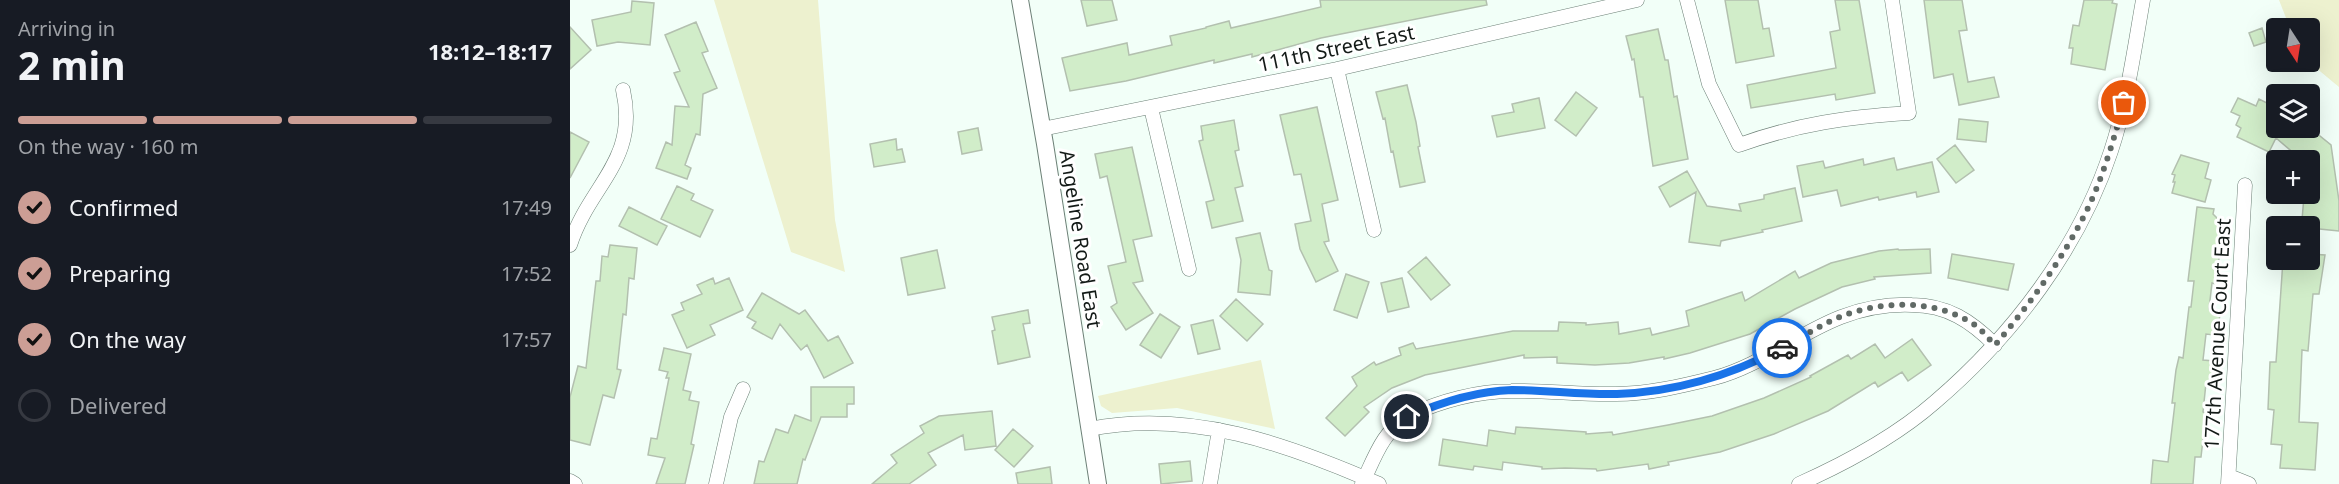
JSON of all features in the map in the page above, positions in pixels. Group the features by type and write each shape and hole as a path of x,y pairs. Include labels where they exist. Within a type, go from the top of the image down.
{"street":[{"name":"Angeline Road East","path":"1020,0 1098,484"},
{"name":"111th Street East","path":"1042,129 1337,69 1636,0"},
{"path":"1687,0 1709,84 1739,145 1776,132 1847,117 1909,113 1892,0"},
{"path":"1798,484 1828,478 1841,465 1934,403 1995,345 2022,313 2057,263 2088,207 2111,152 2124,103 2143,0"},
{"path":"1337,69 1374,230"},
{"path":"570,245 580,220 614,167 622,149 628,110 624,90"},
{"path":"1151,108 1189,269"},
{"name":"177th Avenue Court East","path":"2228,480 2245,185"},
{"path":"1363,481 1371,459 1384,440 1407,417 1424,409 1492,392 1619,394 1650,391 1715,377 1767,356 1840,317 1864,310 1911,305 1934,307 1952,313 1976,326 1995,345"},
{"path":"716,484 728,427 743,389"},
{"path":"1089,429 1117,423 1159,424 1219,430 1295,449 1363,481 1379,484"},
{"path":"1210,484 1219,430"},
{"path":"2228,480 2249,484"},
{"path":"570,481 575,484"}],"green space":[{"path":"714,0 818,0 835,220 845,272 791,252"},
{"path":"2279,0 2339,0 2339,87 2320,71 2320,18 2286,18"},
{"path":"1261,360 1275,429 1177,408 1112,413 1101,406 1098,396"}],"building":[{"path":"1081,0 1112,0 1117,20 1087,26"},
{"path":"1320,0 1486,0 1487,5 1321,38 1252,57 1252,54 1214,63 1214,60 1126,81 1070,91 1062,58 1127,43 1129,55 1172,45 1170,36 1229,21 1231,28 1321,7"},
{"path":"1725,0 1758,0 1763,29 1769,28 1774,56 1736,63"},
{"path":"1835,0 1859,0 1875,93 1836,100 1835,94 1751,108 1747,85 1836,68 1830,32 1840,30"},
{"path":"1924,0 1962,0 1967,30 1959,31 1968,82 1994,77 1999,97 1959,105 1953,74 1934,78"},
{"path":"2084,0 2113,0 2112,3 2117,4 2105,70 2071,64 2073,48 2069,48 2073,25 2079,26"},
{"path":"632,1 654,3 650,45 618,42 597,46 592,20 631,12"},
{"path":"696,22 708,51 702,53 717,88 703,94 700,135 696,134 685,165 691,168 687,179 656,168 666,142 672,145 675,106 689,107 674,73 680,71 665,35"},
{"path":"570,27 591,50 570,69"},
{"path":"2262,28 2266,42 2254,46 2249,33"},
{"path":"1658,29 1665,60 1668,60 1674,97 1677,96 1688,159 1653,166 1643,97 1640,97 1634,59 1632,60 1626,36"},
{"path":"1407,85 1416,122 1425,182 1400,187 1385,118 1383,119 1376,92"},
{"path":"1576,92 1597,108 1576,136 1555,120"},
{"path":"1539,98 1545,128 1497,137 1492,116 1514,112 1512,104"},
{"path":"2238,98 2256,106 2259,99 2266,102 2266,138 2276,138 2270,150 2266,151 2237,137 2241,128 2236,125 2240,116 2231,112"},
{"path":"1317,107 1338,200 1322,204 1329,241 1324,242 1338,271 1316,282 1300,249 1295,224 1311,221 1301,174 1294,175 1280,115"},
{"path":"1959,119 1988,122 1986,142 1957,139"},
{"path":"1234,120 1239,150 1235,151 1243,186 1235,188 1243,221 1212,228 1206,202 1214,200 1199,141 1203,140 1201,126"},
{"path":"978,128 982,150 962,154 958,132"},
{"path":"570,132 589,142 570,178"},
{"path":"2320,136 2331,145 2339,201 2339,231 2320,229 2320,216 2302,216 2303,204 2320,204 2320,150 2290,150 2276,138 2320,138"},
{"path":"896,139 897,150 902,149 905,162 874,167 870,144"},
{"path":"1955,145 1974,170 1956,183 1937,159"},
{"path":"1132,147 1152,236 1133,240 1143,281 1133,283 1153,313 1126,330 1111,307 1117,303 1108,266 1126,262 1107,176 1100,178 1095,154"},
{"path":"2181,155 2209,163 2205,178 2211,180 2205,202 2172,193 2175,175 2172,174"},
{"path":"1894,158 1897,170 1932,162 1939,192 1917,197 1916,192 1879,200 1878,197 1841,206 1837,190 1803,197 1797,166 1823,161 1825,168 1863,159 1864,165"},
{"path":"1687,171 1707,206 1741,211 1739,204 1764,199 1764,195 1795,188 1802,221 1721,241 1720,246 1689,242 1696,192 1670,207 1659,187"},
{"path":"677,186 694,194 691,200 713,210 700,237 661,219"},
{"path":"629,207 667,226 657,245 619,226"},
{"path":"2197,207 2214,209 2213,214 2223,224 2216,284 2212,283 2209,309 2220,311 2219,324 2215,324 2214,335 2206,334 2203,360 2214,361 2212,384 2206,383 2203,412 2206,413 2201,457 2195,457 2193,484 2151,484 2153,460 2168,462 2175,403 2172,403 2176,370 2179,357 2183,358 2194,281 2188,281"},
{"path":"1260,233 1269,270 1272,271 1270,295 1238,292 1241,260 1236,238"},
{"path":"610,245 637,248 634,279 629,278 626,315 623,314 617,369 621,370 614,398 603,395 590,445 570,440 570,397 578,366 586,368 596,281 600,281 602,256 608,257"},
{"path":"1930,249 1931,273 1874,277 1875,279 1842,287 1750,334 1664,359 1664,357 1629,363 1595,365 1557,363 1557,357 1524,358 1524,355 1425,375 1392,388 1364,407 1369,412 1345,436 1326,418 1357,386 1352,377 1374,362 1376,365 1401,355 1399,348 1413,343 1416,349 1513,331 1558,331 1559,322 1586,323 1586,325 1618,322 1619,334 1650,328 1652,335 1689,326 1686,311 1742,292 1745,301 1795,271 1799,278 1831,263 1879,251"},
{"path":"937,250 945,288 908,295 901,258"},
{"path":"1952,254 2014,264 2008,290 1948,278"},
{"path":"2320,255 2325,255 2319,294 2313,294 2308,351 2302,350 2299,422 2318,423 2315,470 2280,468 2282,445 2271,444 2274,410 2268,409 2270,362 2276,362 2282,270 2320,270"},
{"path":"1426,257 1450,285 1431,300 1408,272"},
{"path":"1346,274 1369,282 1357,318 1334,310"},
{"path":"713,278 715,284 729,278 743,310 710,325 715,335 687,348 672,315 684,310 681,303 702,294 697,285"},
{"path":"1402,278 1409,307 1388,312 1381,283"},
{"path":"762,293 799,314 805,310 828,341 838,336 853,363 824,378 807,345 801,350 780,324 772,339 752,328 756,322 747,317"},
{"path":"1236,299 1263,324 1247,341 1220,316"},
{"path":"1028,310 1030,323 1023,324 1030,357 998,364 992,317"},
{"path":"1160,314 1180,327 1161,358 1140,345"},
{"path":"1213,320 1220,349 1198,354 1191,325"},
{"path":"1912,339 1931,365 1908,381 1902,372 1878,387 1875,382 1828,411 1774,434 1720,452 1668,462 1669,465 1649,469 1648,464 1597,471 1596,469 1542,469 1542,467 1503,462 1502,470 1474,466 1473,470 1439,465 1443,439 1487,446 1489,430 1515,434 1516,427 1586,432 1586,434 1612,432 1613,435 1712,416 1764,398 1811,377 1848,355 1851,359 1875,344 1885,358"},
{"path":"664,348 691,354 683,390 691,392 689,400 699,402 691,444 694,445 685,484 656,484 665,458 648,455 651,438 657,439 669,378 666,378 668,372 659,370"},
{"path":"811,387 854,387 854,404 847,404 847,417 821,417 805,460 803,459 797,484 754,484 759,461 764,462 776,429 788,433 795,415 811,421"},
{"path":"992,411 996,446 965,450 963,435 928,453 936,465 909,484 872,484 897,463 891,455 924,433 920,426 939,416"},
{"path":"1013,429 1033,446 1014,467 995,450"},
{"path":"1190,461 1192,481 1161,484 1159,464"},
{"path":"1050,467 1052,484 1018,484 1016,473"}],"way so far":[{"path":"1782,348 1840,317 1864,310 1911,305 1934,307 1952,313 1976,326 1995,345 2022,313 2057,263 2088,207 2111,152 2124,103"}],"route":[{"path":"1407,417 1440,404 1492,392 1513,390 1619,394 1650,391 1715,377 1741,368 1782,348"}]}
